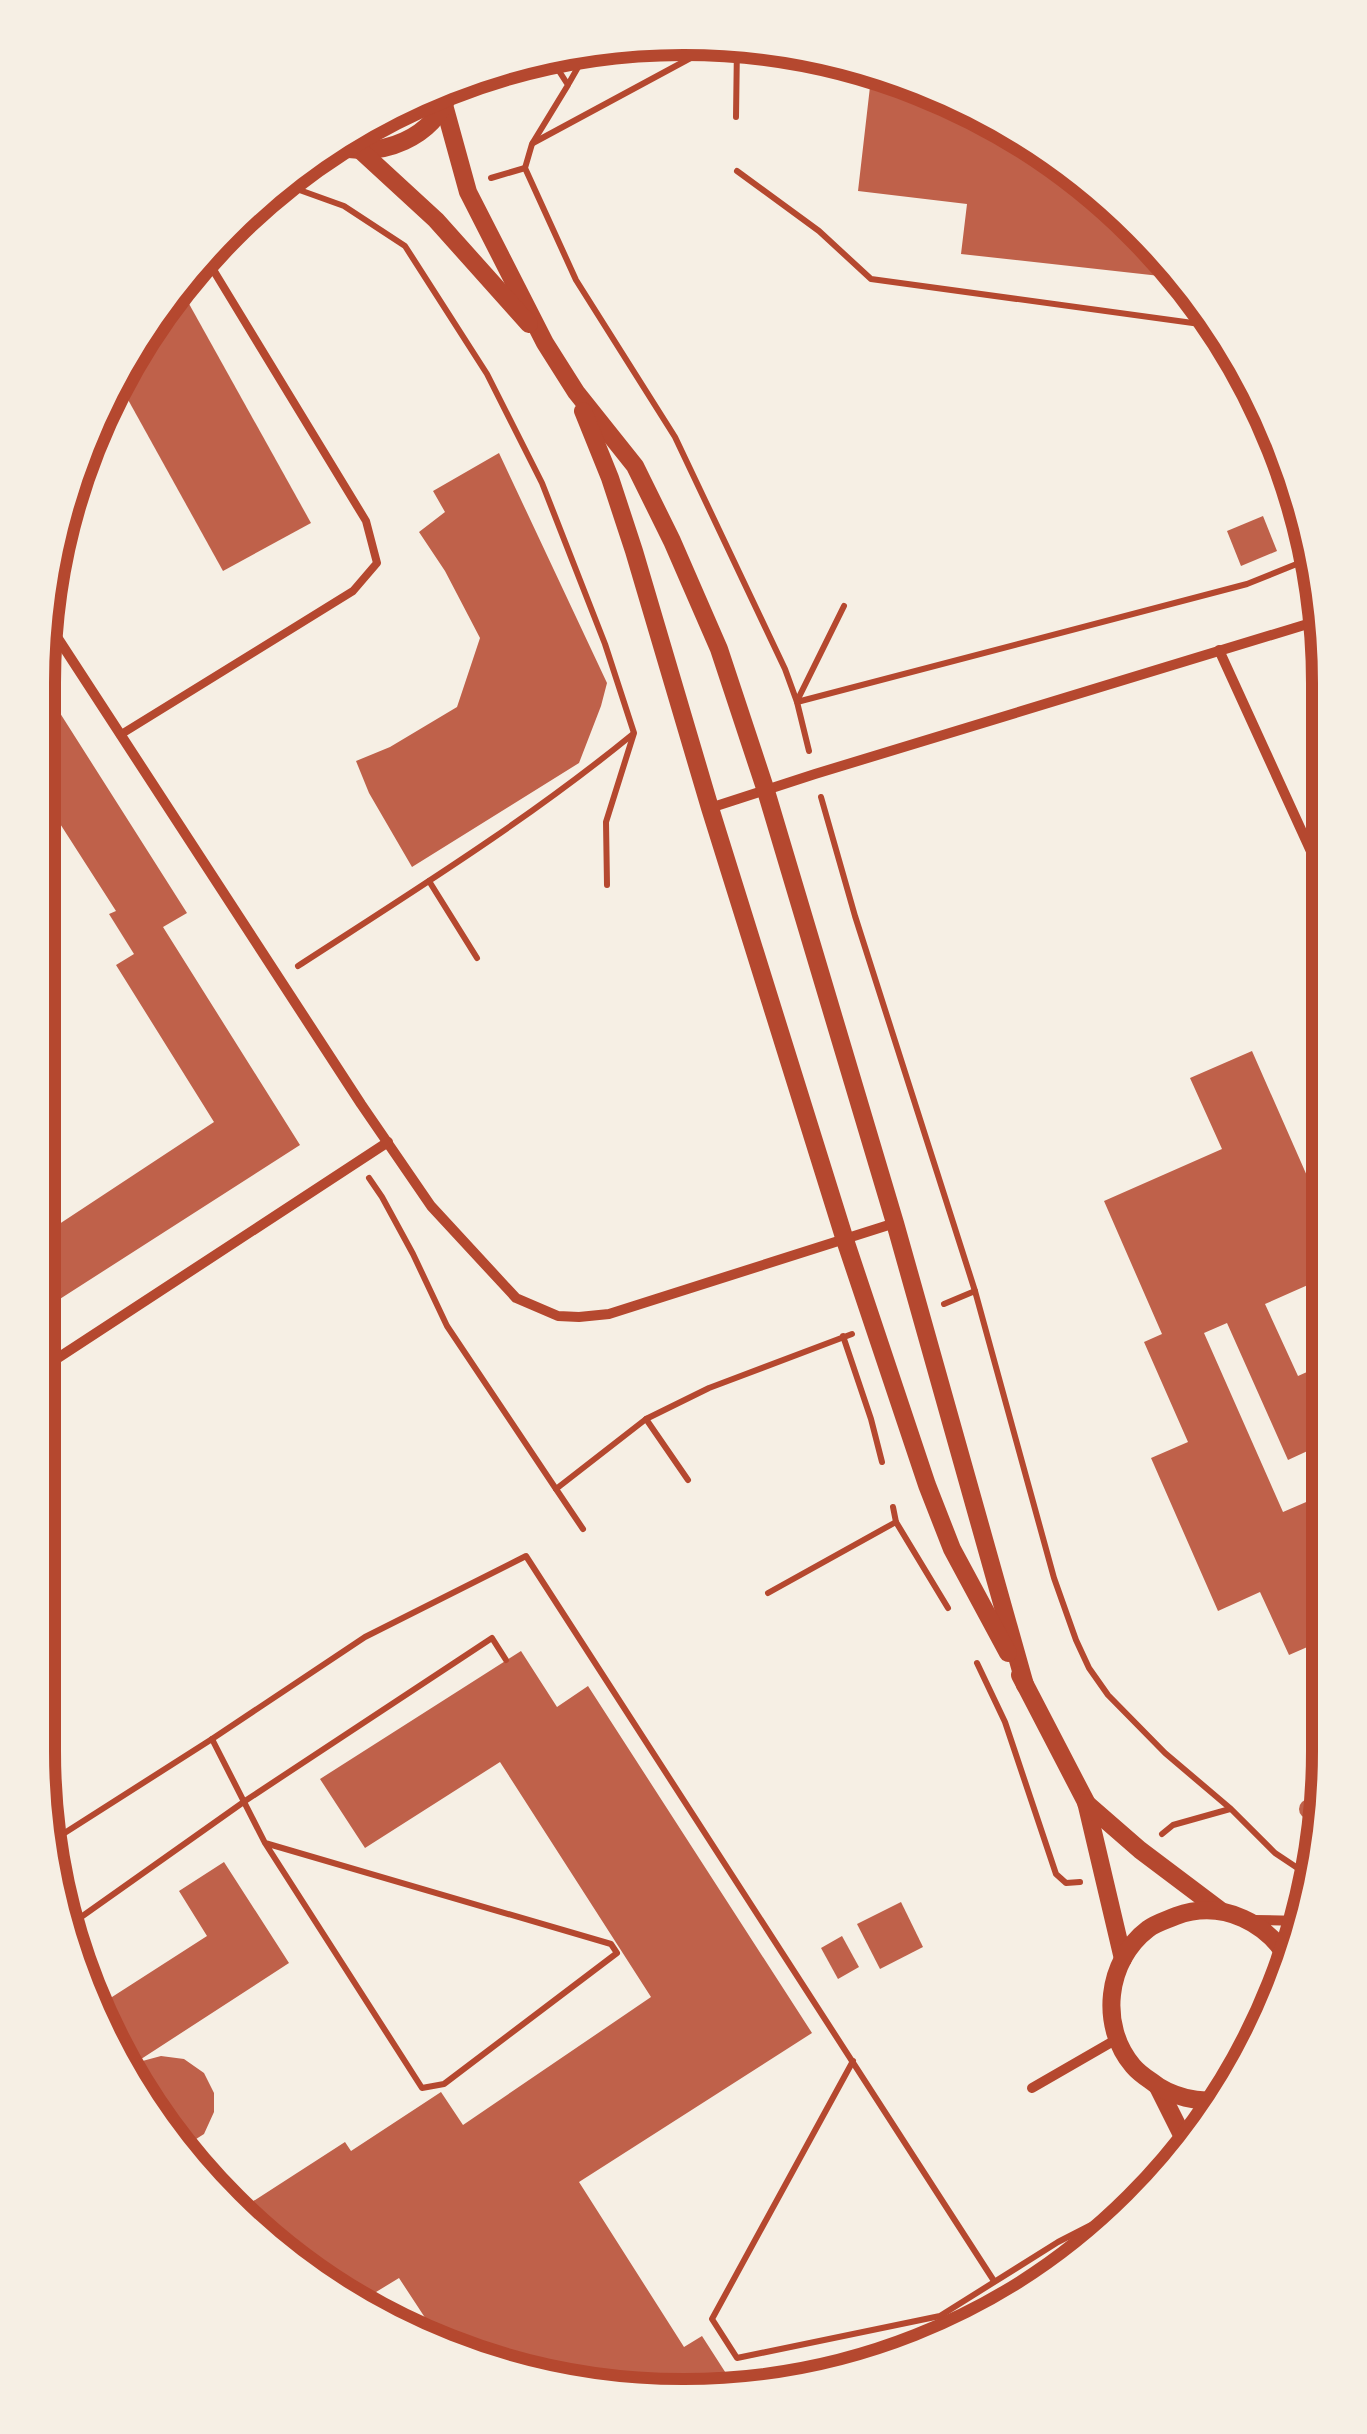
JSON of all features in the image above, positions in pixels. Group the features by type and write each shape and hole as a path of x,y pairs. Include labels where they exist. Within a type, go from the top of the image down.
{"street":[{"path":"447,102 468,192 546,343 576,392 635,466 719,649 766,791 895,1222 1025,1685"},
{"path":"352,150 382,150 402,143 420,132 443,103"},
{"path":"360,151 436,220 546,343"},
{"path":"576,392 634,551 844,1238 927,1485 952,1548 1086,1802 1122,1959"},
{"path":"710,808 1309,623"},
{"path":"57,636 431,1206 516,1298 558,1316 609,1314 895,1222"},
{"path":"1219,650 1312,854"},
{"path":"55,1359 388,1142"},
{"path":"1086,1802 1140,1850 1221,1911"},
{"path":"1205,2101 1158,2087 1133,2067 1117,2039 1111,2012 1113,1984 1122,1959 1151,1926 1191,1911 1221,1911 1250,1920 1288,1921"},
{"path":"1250,1920 1281,1948"},
{"path":"1032,2088 1117,2039"},
{"path":"1158,2087 1181,2134"}],"lane":[{"path":"120,734 353,591 377,563 366,521 212,268"}],"path":[{"path":"532,144 696,55"},
{"path":"736,57 736,117"},
{"path":"580,64 532,144 525,168 576,280 675,437 757,607 797,702"},
{"path":"557,68 568,84"},
{"path":"482,180 525,168"},
{"path":"737,171 819,231 872,279 1199,324"},
{"path":"296,189 344,206 404,246 477,358 542,482 605,644 634,733 606,822 608,885"},
{"path":"797,702 1247,584 1300,563"},
{"path":"797,702 844,606"},
{"path":"279,978 429,882 586,772 634,733"},
{"path":"828,819 860,934 976,1291 1054,1578 1076,1640 1108,1695 1275,1853 1301,1870"},
{"path":"429,882 477,958"},
{"path":"357,1162 382,1197 448,1326 583,1529"},
{"path":"920,1314 976,1291"},
{"path":"556,1489 646,1419 709,1388 843,1336 875,1330"},
{"path":"843,1336 882,1462"},
{"path":"646,1419 688,1480"},
{"path":"893,1507 896,1522 955,1621"},
{"path":"768,1593 896,1522"},
{"path":"60,1836 365,1637 526,1556 994,2281"},
{"path":"78,1919 245,1801 492,1638 506,1660"},
{"path":"972,1652 1005,1722 1056,1874 1066,1883 1086,1881"},
{"path":"212,1740 265,1843 422,2088 444,2084 617,1953 611,1944 265,1843"},
{"path":"1154,1840 1173,1825 1231,1809"},
{"path":"853,2062 712,2320 737,2358 940,2316 1058,2242 1102,2220"}],"building":[{"path":"870,83 961,120 1033,161 1098,211 1162,276 961,254 967,204 858,191"},
{"path":"186,299 311,523 223,571 126,395"},
{"path":"499,453 607,683 579,763 412,867 369,793 356,761 390,747 457,707 480,638 445,571 419,532 445,512 433,491"},
{"path":"1263,516 1277,551 1241,566 1227,531"},
{"path":"55,705 187,913 163,927 300,1145 55,1302 55,1227 214,1122 116,965 134,954 109,914 116,911 55,816"},
{"path":"1252,1051 1312,1187 1312,1283 1265,1304 1298,1376 1312,1370 1312,1449 1288,1460 1227,1323 1204,1333 1283,1512 1312,1499 1312,1645 1289,1655 1260,1592 1218,1611 1151,1458 1188,1442 1144,1342 1162,1334 1104,1201 1222,1149 1190,1078"},
{"path":"521,1651 557,1707 588,1686 812,2033 579,2182 684,2347 702,2336 729,2378 601,2374 481,2346 430,2325 399,2278 370,2296 301,2249 249,2204 345,2142 351,2151 441,2092 463,2125 651,1997 500,1762 365,1848 320,1779"},
{"path":"1309,1799 1308,1819 1305,1819 1299,1813 1299,1805"},
{"path":"224,1862 289,1963 137,2062 107,2000 207,1936 179,1891"},
{"path":"901,1902 923,1947 880,1969 857,1924"},
{"path":"842,1936 859,1967 838,1979 821,1948"},
{"path":"161,2056 184,2059 204,2073 214,2093 214,2112 204,2134 192,2142 138,2062"}]}
